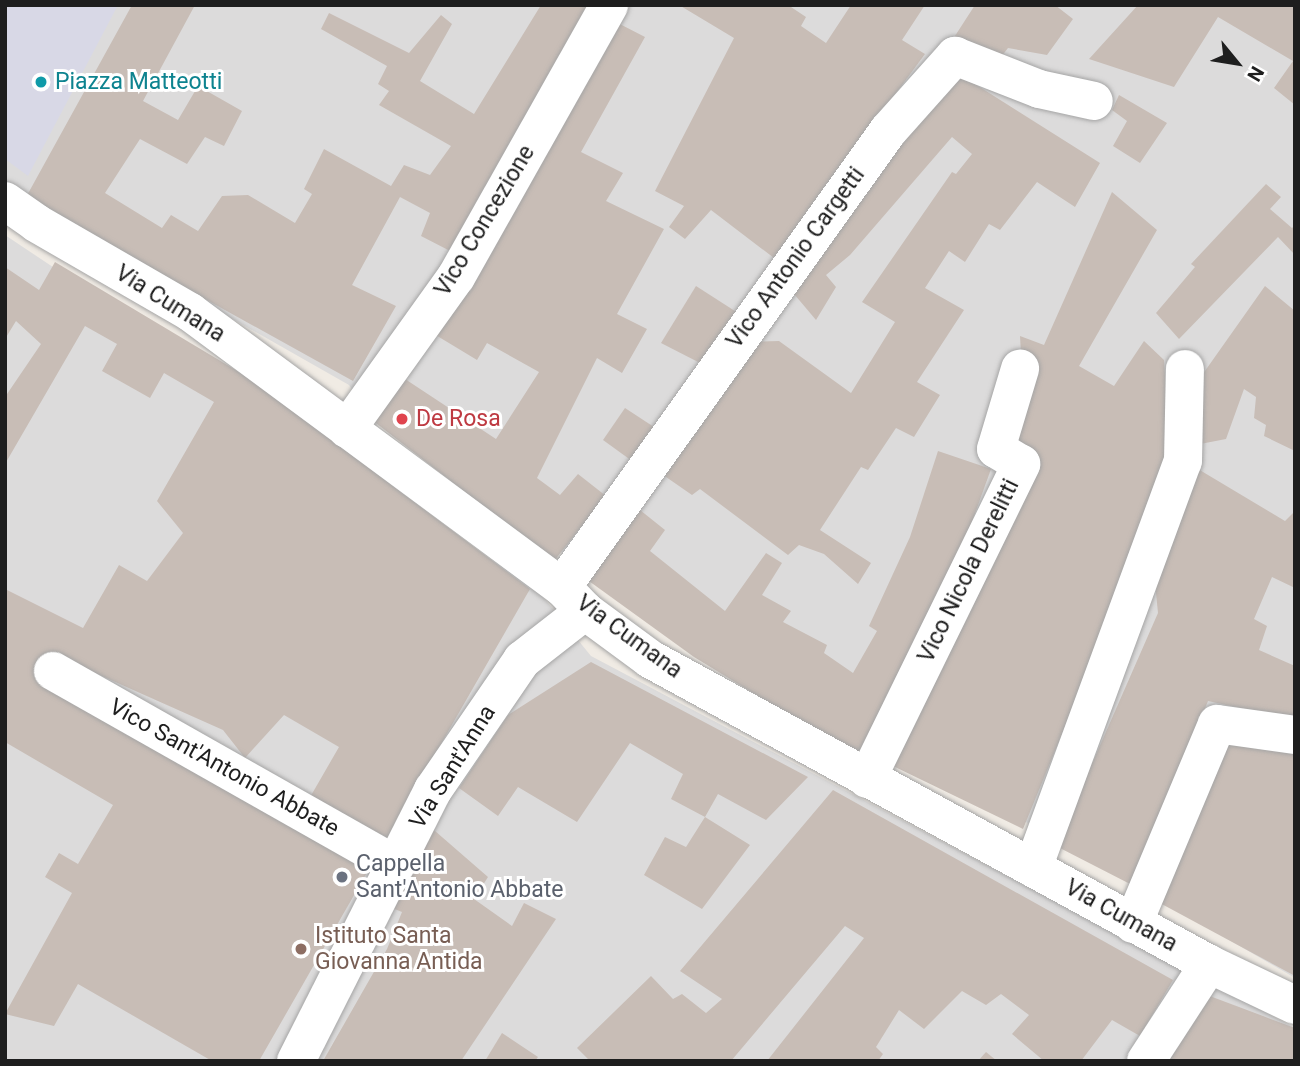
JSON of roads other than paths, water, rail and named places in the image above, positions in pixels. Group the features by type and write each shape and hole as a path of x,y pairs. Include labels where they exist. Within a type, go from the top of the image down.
{"street":[{"name":"Vico Concezione","path":"347,429 456,276 609,5"},
{"name":"Vico Antonio Cargetti","path":"573,599 888,131 955,56 1039,89 1094,101"},
{"name":"Via Cumana","path":"5,201 36,223 190,312 650,659 1209,964 1295,1005"},
{"name":"Vico Nicola Derelitti","path":"867,779 1021,464 996,449 1020,369"},
{"path":"1033,868 1183,461 1185,369"},
{"name":"Via Sant'Anna","path":"296,1061 433,790 522,660 573,599"},
{"name":"Vico Sant'Antonio Abbate","path":"53,671 396,865"},
{"path":"1133,923 1217,724 1295,735"},
{"path":"1146,1061 1209,964"}],"place":[{"name":"Piazza Matteotti","path":"41,82"},
{"name":"De Rosa","path":"402,419"},
{"name":"Cappella Sant'Antonio Abbate","path":"342,877"},
{"name":"Istituto Santa Giovanna Antida","path":"301,949"}]}
